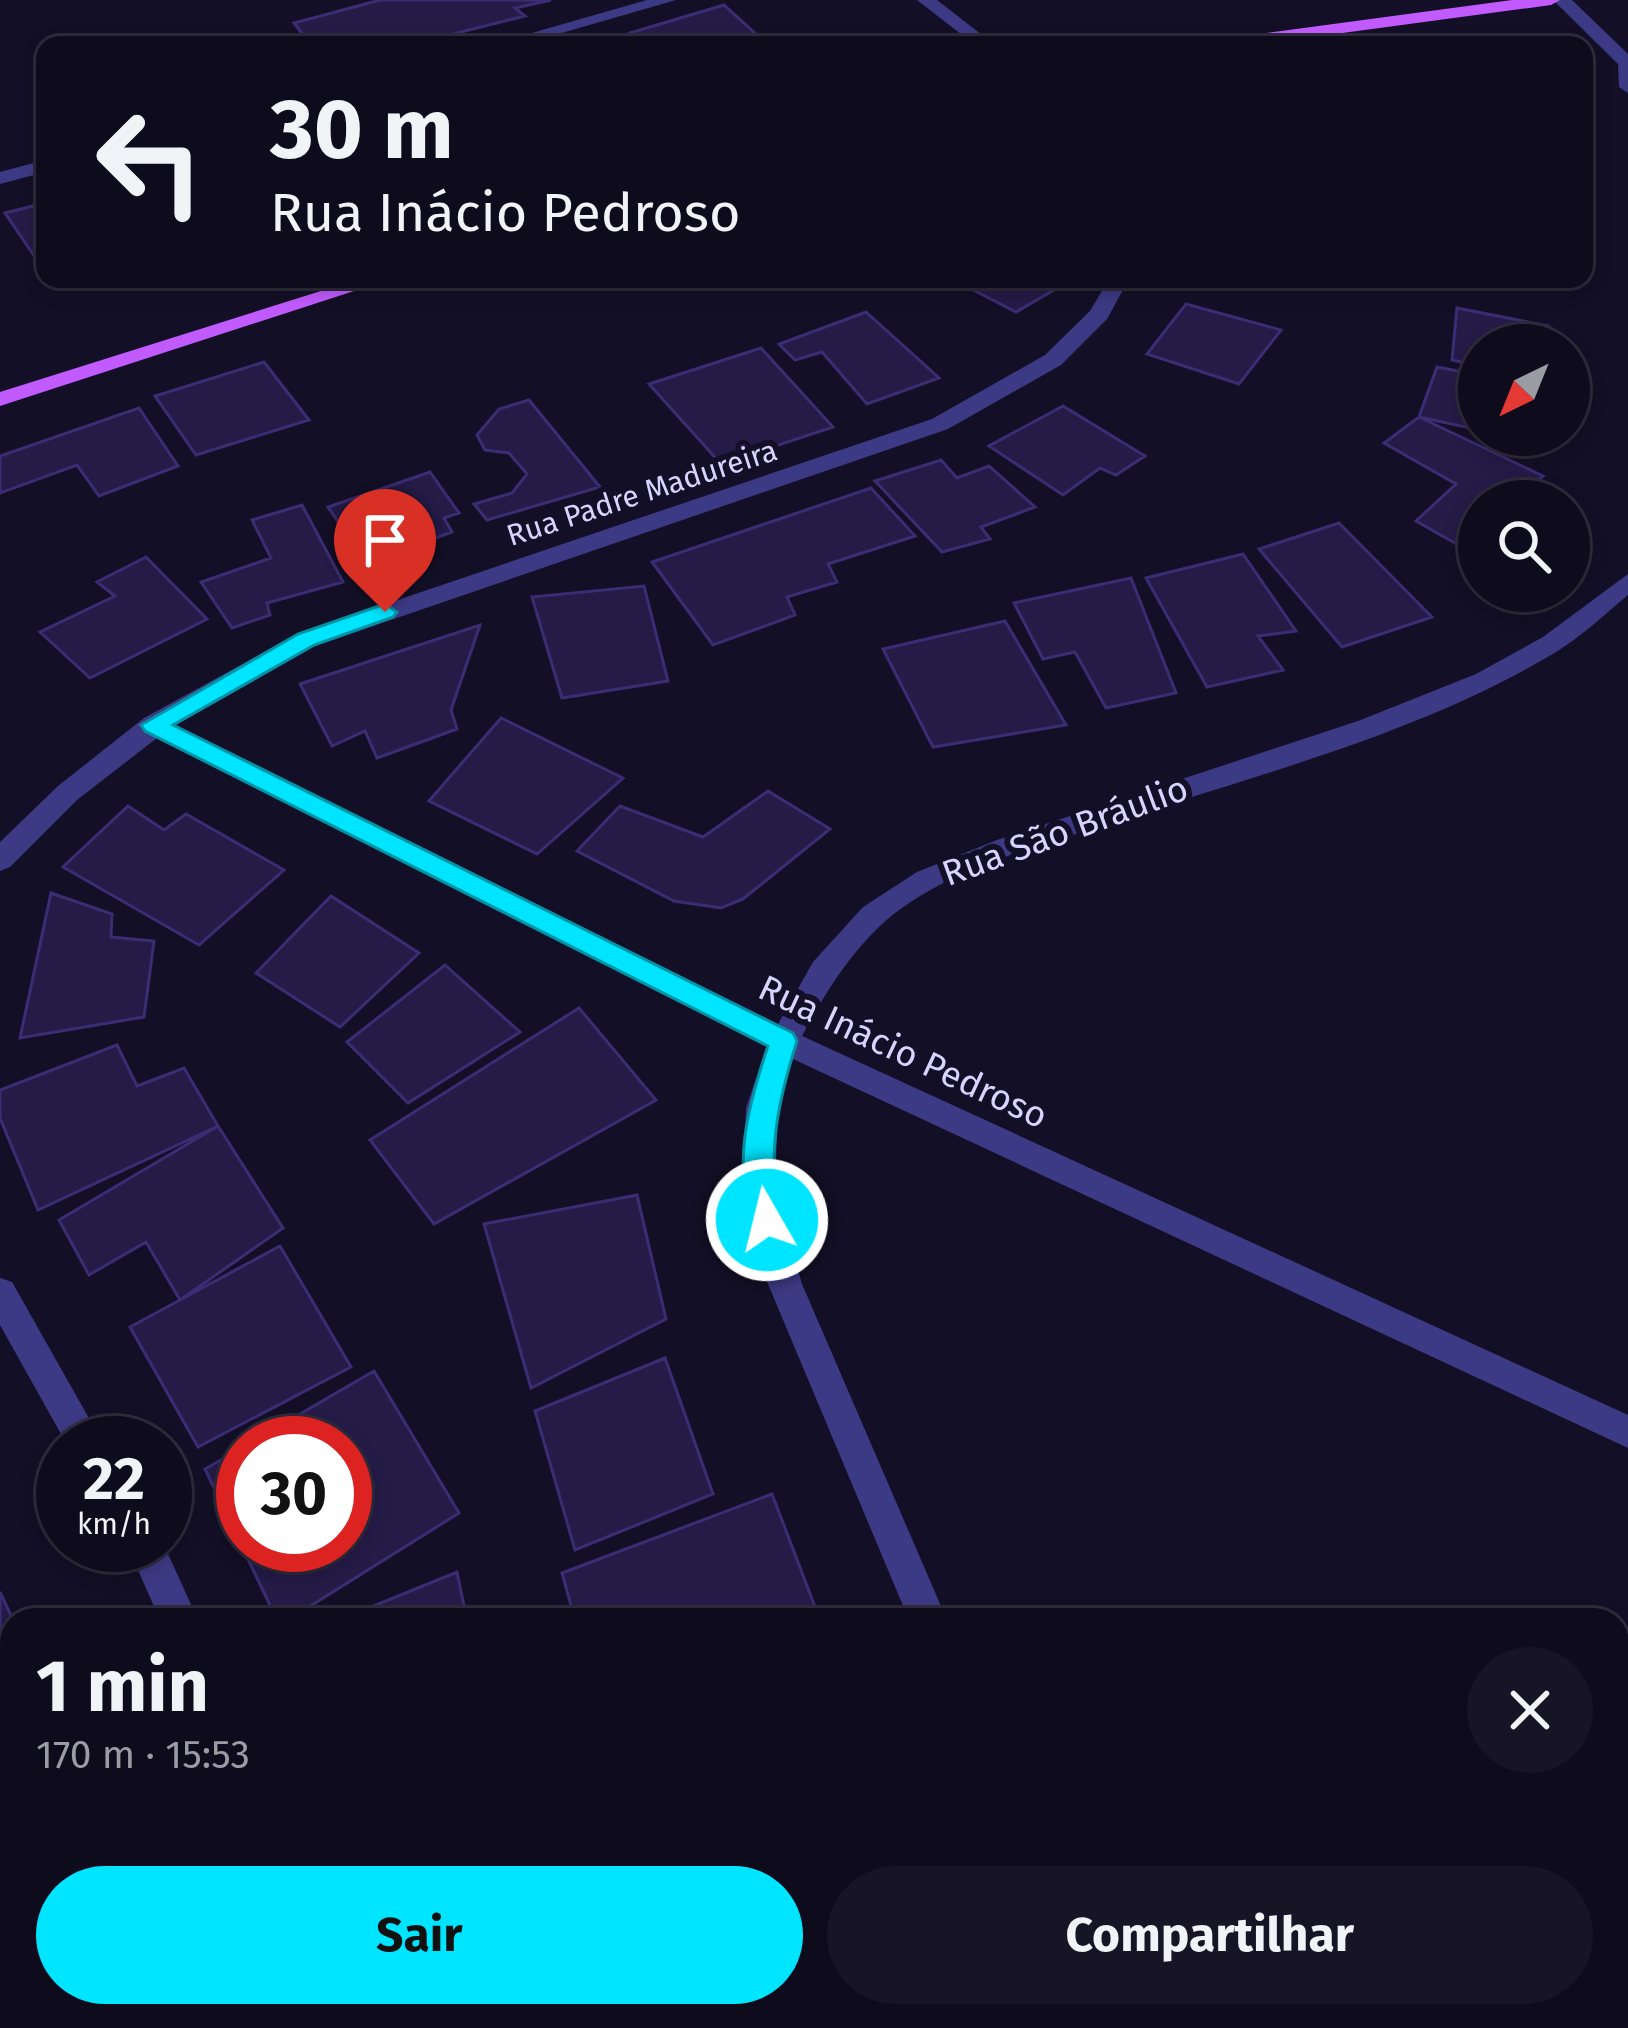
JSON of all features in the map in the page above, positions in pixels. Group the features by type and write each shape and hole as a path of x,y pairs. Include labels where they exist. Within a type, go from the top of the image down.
{"main road":[{"path":"1281,36 1551,0"},
{"path":"0,399 352,288"}],"street":[{"path":"533,36 667,0"},
{"path":"926,0 974,36"},
{"path":"1562,0 1628,63 1628,87"},
{"path":"0,178 36,168"},
{"name":"Rua Padre Madureira","path":"0,860 33,822 153,725 306,640 940,424 1053,360 1100,314 1114,288"},
{"name":"Rua São Bráulio","path":"923,1608 785,1285 758,1187 762,1108 784,1041 823,970 873,915 927,880 1027,840 1367,728 1485,680 1552,643 1628,582"},
{"name":"Rua Inácio Pedroso","path":"153,725 784,1041 1628,1432"},
{"path":"0,1293 70,1416"},
{"path":"157,1572 174,1608"}],"building":[{"path":"380,0 551,0 515,8 525,16 445,36 304,36 294,23"},
{"path":"724,5 758,36 633,36 630,33"},
{"path":"36,205 36,259 5,213"},
{"path":"969,288 1057,288 1016,312"},
{"path":"1186,304 1281,330 1239,384 1147,354"},
{"path":"1457,308 1538,324 1458,324 1458,361 1452,360"},
{"path":"866,312 939,378 867,404 822,352 795,360 779,344"},
{"path":"761,348 833,427 721,464 649,384"},
{"path":"264,362 309,420 196,455 155,396"},
{"path":"1437,367 1458,371 1458,425 1419,417"},
{"path":"529,400 600,487 487,520 474,504 512,493 527,474 509,453 485,450 477,435 499,409"},
{"path":"1063,406 1145,456 1116,475 1100,468 1063,495 989,446"},
{"path":"139,408 178,466 99,496 77,465 0,493 0,456"},
{"path":"1419,417 1458,436 1458,456 1501,456 1543,476 1538,480 1458,480 1458,545 1416,521 1456,484 1384,443"},
{"path":"941,460 957,478 989,466 1035,507 981,527 990,539 942,552 875,481"},
{"path":"430,472 459,513 444,518 452,532 367,564 328,507"},
{"path":"871,488 915,536 828,564 837,582 787,597 795,615 713,645 652,562"},
{"path":"302,505 343,582 267,603 270,615 232,628 201,582 271,558 252,520"},
{"path":"1339,523 1432,617 1342,647 1259,549"},
{"path":"1243,554 1296,631 1258,636 1283,670 1207,687 1146,578"},
{"path":"146,557 207,619 90,678 40,632 115,596 97,582"},
{"path":"1131,578 1176,693 1106,708 1075,652 1043,659 1014,603"},
{"path":"644,586 668,681 562,698 532,597"},
{"path":"1005,621 1066,725 933,747 883,649"},
{"path":"480,625 451,710 457,729 377,758 365,731 332,746 300,684"},
{"path":"501,718 623,778 537,854 429,801"},
{"path":"768,791 830,829 743,899 721,908 674,901 577,851 620,806 703,837"},
{"path":"128,806 164,830 186,814 284,870 199,945 63,867"},
{"path":"51,893 112,914 111,937 154,941 144,1017 20,1038"},
{"path":"331,896 419,953 340,1027 256,973"},
{"path":"445,965 520,1032 408,1103 347,1042"},
{"path":"579,1008 656,1100 434,1224 370,1140"},
{"path":"117,1045 137,1086 184,1068 218,1126 38,1210 0,1118 0,1090"},
{"path":"218,1126 283,1228 180,1300 146,1242 89,1275 59,1220"},
{"path":"637,1195 666,1319 531,1388 484,1224"},
{"path":"280,1246 351,1367 257,1416 216,1416 216,1438 198,1447 192,1436 192,1416 180,1416 130,1327"},
{"path":"665,1358 713,1494 575,1550 535,1411"},
{"path":"374,1371 459,1513 372,1567 372,1416 296,1416"},
{"path":"216,1463 216,1492 205,1469"},
{"path":"772,1494 815,1608 572,1608 562,1573"},
{"path":"254,1572 365,1572 307,1608 271,1608"},
{"path":"457,1572 464,1608 368,1608"}],"route":[{"path":"385,612 306,640 153,725 784,1041 762,1108 758,1187 767,1220"}]}
